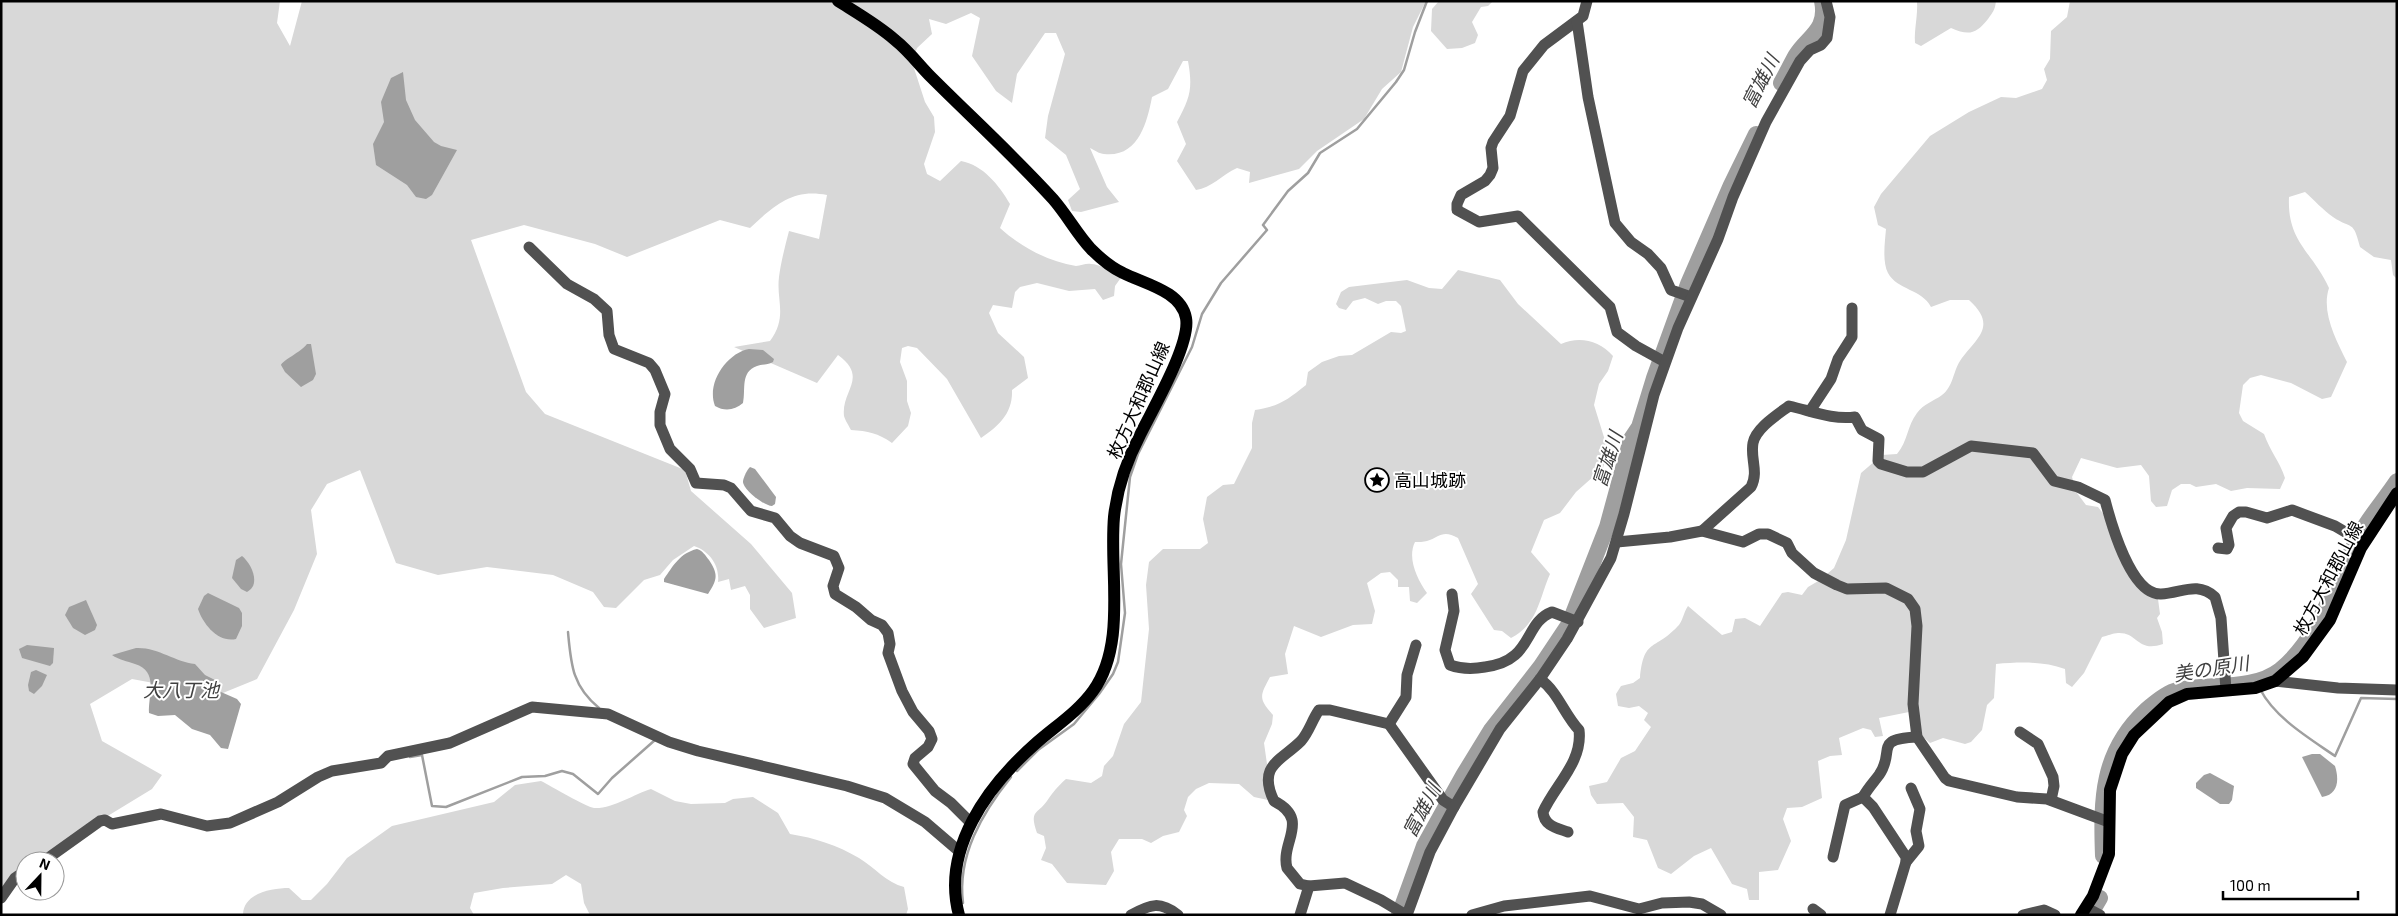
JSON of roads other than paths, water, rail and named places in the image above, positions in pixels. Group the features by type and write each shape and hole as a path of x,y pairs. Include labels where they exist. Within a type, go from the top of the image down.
{"main road":[{"name":"枚方大和郡山線","path":"838,1 896,40 1055,201 1094,252 1115,269 1153,286 1171,297 1179,304 1186,318 1182,345 1138,437 1117,498 1114,518 1113,635 1111,650 1100,681 1082,704 1006,771 985,799 971,824 960,852 955,881 959,915"},
{"name":"枚方大和郡山線","path":"2084,911 2109,854 2110,790 2122,754 2134,735 2169,702 2187,694 2255,688 2275,681 2303,657 2330,620 2364,543 2397,494"}],"street":[{"path":"1587,1 1583,16 1544,45 1524,71 1510,116 1493,142 1493,168 1490,175 1485,181 1461,195 1457,204 1458,210 1479,222 1518,216 1610,307 1617,332 1636,346 1665,362"},
{"path":"1454,807 1443,800 1389,724 1330,710 1319,710 1302,739 1282,755 1271,770 1269,778 1271,795 1274,801 1288,811 1292,820 1287,868 1300,884 1309,886 1345,883 1381,900 1406,915 1430,852 1454,807 1500,729 1540,679 1578,622 1611,558 1685,295 1718,239 1733,197 1766,122 1800,61 1810,50 1821,45 1827,38 1830,17 1826,1"},
{"path":"1577,21 1588,97 1614,223 1631,242 1648,254 1661,268 1671,290 1685,295"},
{"path":"529,246 567,284 594,299 607,311 609,335 614,349 649,363 655,370 665,394 660,412 660,426 670,449 690,469 696,483 724,485 731,488 751,511 775,518 790,536 800,543 834,556 839,568 833,586 835,594 856,607 871,620 882,625 888,633 890,644 888,654 902,691 914,712 929,731 932,739 928,747 915,758 913,764 935,791 952,803 971,824"},
{"path":"1810,411 1831,379 1838,359 1852,337 1852,308"},
{"path":"1702,531 1744,493 1754,480 1752,444 1756,435 1770,420 1789,406 1816,414 1835,417 1855,417 1862,430 1879,439 1878,461 1907,472 1928,471 1970,446 2032,453 2054,481 2078,487 2105,500 2119,545 2133,571 2150,592 2159,594 2202,588 2215,597 2221,618 2226,690"},
{"path":"2218,548 2227,549 2229,545 2226,533 2229,521 2239,512 2267,518 2292,510 2335,526 2364,543"},
{"path":"1617,542 1670,538 1702,531 1743,542 1759,534 1768,534 1787,544 1792,553 1814,573 1836,585 1847,589 1886,588 1908,599 1915,609 1917,626 1913,704 1917,736 1949,781 2017,797 2051,800 2109,822"},
{"path":"1452,594 1454,611 1445,650 1450,665 1455,667 1480,668 1504,663 1521,650 1544,615 1552,612 1578,622"},
{"path":"1389,724 1406,698 1407,675 1416,645"},
{"path":"1540,679 1562,704 1569,719 1579,730 1578,744 1568,775 1554,791 1543,812 1543,816 1551,826 1568,832"},
{"path":"2275,681 2338,688 2397,690"},
{"path":"58,851 100,821 105,820 112,824 161,814 206,826 230,824 278,802 318,777 332,771 381,763 388,756 450,743 532,708 608,714 669,742 698,752 847,786 885,798 925,822 960,852"},
{"path":"2020,732 2038,744 2053,777 2054,786 2051,800"},
{"path":"1833,857 1846,805 1863,797 1868,786 1879,775 1887,745 1895,739 1917,736"},
{"path":"1906,862 1919,846 1916,831 1920,808 1911,788"},
{"path":"1863,797 1873,807 1906,857 1890,915"},
{"path":"1,898 15,878"},
{"path":"1300,915 1309,886"},
{"path":"1472,915 1504,906 1590,896 1639,909 1662,903 1689,902 1702,904 1721,915"},
{"path":"1131,915 1150,906 1164,905 1178,915"},
{"path":"2023,915 2044,910 2055,915"},
{"path":"2084,911 2100,915"}],"water":[{"path":"403,72 406,100 415,120 434,142 457,150 432,195 426,199 416,197 407,185 376,165 373,144 384,122 381,102 391,78"},
{"path":"307,344 311,344 316,374 313,380 301,387 285,372 281,365"},
{"path":"749,349 763,350 774,359 773,362 757,366 748,372 743,403 733,409 726,410 715,406 713,388 720,370 733,356"},
{"path":"750,467 755,469 776,497 775,504 772,506 754,497 746,488 743,481"},
{"path":"697,549 709,560 716,577 708,594 664,582 664,579 678,561 686,554"},
{"path":"242,556 254,574 254,585 247,592 241,589 232,578 236,560"},
{"path":"208,593 239,608 242,613 242,626 236,639 223,638 207,626 198,609 204,596"},
{"path":"86,600 97,625 95,630 85,635 73,628 65,615 69,607"},
{"path":"27,645 54,648 53,663 50,666 22,658 19,649"},
{"name":"大八丁池","path":"136,648 152,650 180,661 195,664 205,675 219,682 221,692 237,699 241,704 228,749 221,748 210,735 192,729 175,715 158,716 149,713 151,685 147,672 142,667 112,655"},
{"path":"36,670 47,675 42,686 34,694 29,691 28,685 31,672"},
{"path":"2320,754 2335,766 2337,781 2335,789 2332,793 2322,797 2302,757"},
{"path":"2210,773 2234,786 2232,800 2229,804 2220,804 2196,788 2196,783 2204,775"}],"waterway":[{"path":"1017,771 1038,750 1074,724 1099,694 1113,674 1118,662 1125,613 1121,564 1130,477 1138,454 1192,347 1202,314 1221,283 1267,230 1263,225 1288,191 1308,173 1320,153 1357,129 1396,82 1404,70 1415,32 1427,1"},
{"name":"富雄川","path":"1781,83 1796,55 1820,26 1823,11 1822,1"},
{"name":"富雄川","path":"1399,915 1424,846 1464,774 1491,730 1541,666 1569,624 1607,527 1631,439 1639,427 1654,378 1688,284 1731,185 1756,134"},
{"name":"美の原川","path":"2103,856 2103,815 2107,777 2112,760 2131,726 2153,704 2173,691 2244,684 2269,677 2280,670 2294,656 2317,624 2360,534 2397,481"},
{"path":"568,632 574,674 583,691 599,708"},
{"path":"2260,689 2266,699 2283,718 2335,756 2361,698 2397,699"},
{"path":"410,757 422,755 432,806 446,807 522,777 545,776 562,771 573,774 598,794 612,778 655,740"},
{"path":"963,903 964,869 974,836 990,805 1011,777"},
{"name":"美の原川","path":"2090,915 2100,898"}],"place":[{"name":"高山城跡","path":"1377,480"}]}
